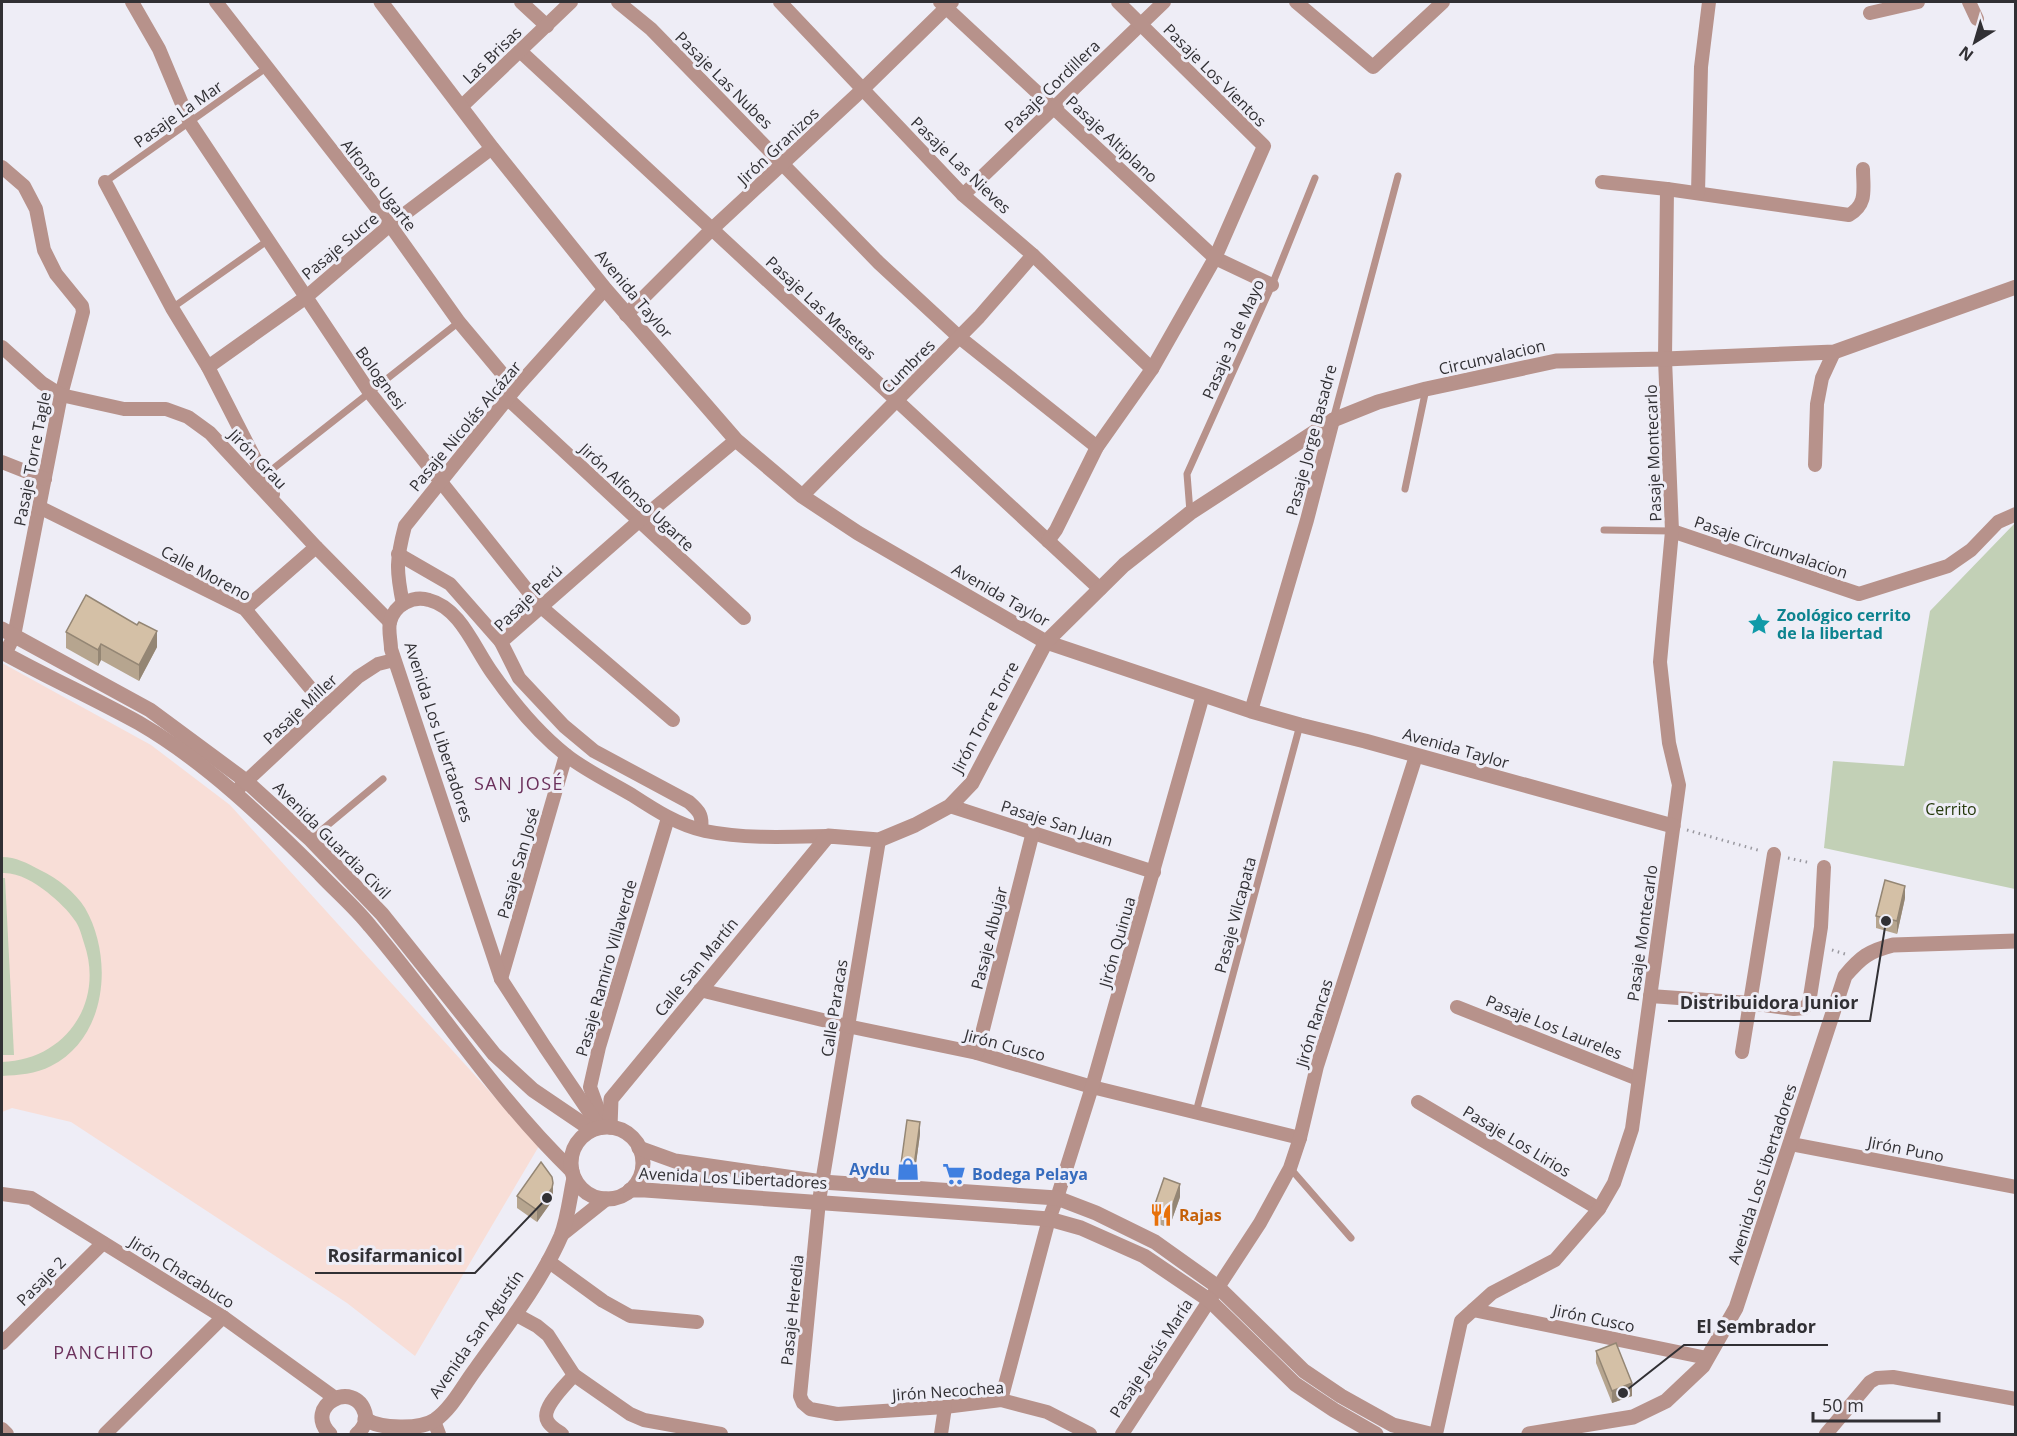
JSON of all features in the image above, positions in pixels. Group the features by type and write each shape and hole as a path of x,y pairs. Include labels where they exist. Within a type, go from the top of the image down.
{"street":[{"name":"Bolognesi","path":"132,2 159,49 190,123 370,393 540,606 673,720"},
{"name":"Alfonso Ugarte","path":"216,2 390,225 512,394"},
{"name":"Avenida Taylor","path":"381,2 492,148 626,315 736,440 802,496 858,533 1046,642 1251,711 1673,826"},
{"path":"521,2 547,26"},
{"name":"Las Brisas","path":"461,107 572,2"},
{"name":"Pasaje Las Nubes","path":"618,2 651,29 879,263 959,337 1097,447"},
{"name":"Pasaje Las Nieves","path":"780,2 963,195 1033,255 1152,369"},
{"name":"Pasaje Los Vientos","path":"1118,2 1264,147 1215,258"},
{"name":"Pasaje Cordillera","path":"963,195 1164,2"},
{"path":"1296,2 1372,67 1443,2"},
{"path":"1698,193 1701,67 1709,2"},
{"path":"1870,13 1918,2"},
{"path":"1969,2 1977,19"},
{"name":"Jirón Granizos","path":"626,315 712,229 863,89 946,4"},
{"name":"Pasaje Altiplano","path":"946,4 1215,258 1272,285"},
{"name":"Pasaje Las Mesetas","path":"520,51 1100,589"},
{"name":"Pasaje Sucre","path":"208,367 305,298 390,225 492,148"},
{"name":"Pasaje Torre Tagle","path":"2,167 24,186 36,209 44,250 56,274 82,306 83,312 61,395 39,507 4,653"},
{"path":"1602,182 1698,193 1849,215 1858,210 1863,199 1863,169"},
{"path":"105,182 172,308 208,367 278,504"},
{"name":"Pasaje Montecarlo","path":"1436,1434 1461,1321 1492,1293 1554,1260 1599,1209 1614,1183 1632,1129 1679,785 1669,743 1660,662 1672,531 1665,359 1666,189"},
{"name":"Cumbres","path":"802,496 959,337 1033,255"},
{"path":"1048,541 1056,530 1097,447 1152,369 1215,258"},
{"name":"Circunvalacion","path":"1046,642 1124,565 1190,513 1333,420 1378,402 1556,360 1665,359 1833,352 2016,287"},
{"name":"Pasaje Nicolás Alcázar","path":"403,604 397,574 398,554 405,526 439,481 512,394 605,289"},
{"path":"2,347 42,383 61,395"},
{"path":"1815,465 1817,404 1822,378 1833,352"},
{"name":"Jirón Alfonso Ugarte","path":"512,394 639,521 744,618"},
{"name":"Jirón Grau","path":"61,395 124,409 166,409 188,417 210,433 316,547 390,622"},
{"name":"Pasaje Jorge Basadre","path":"1251,711 1307,520 1333,420"},
{"name":"Pasaje Perú","path":"701,829 702,819 699,811 689,802 594,751 564,726 519,678 501,642 540,606 736,440"},
{"path":"2,462 45,479"},
{"name":"Calle Moreno","path":"39,507 245,609 326,707"},
{"name":"Pasaje Circunvalacion","path":"1672,531 1859,594 1948,566 1971,550 1998,522 2016,514"},
{"path":"245,609 316,547"},
{"path":"398,554 450,584 501,642"},
{"path":"390,622 403,604 415,598 429,599 441,604 458,619 482,659 521,713 567,755 668,818 701,829 770,837 828,836 879,840 915,825 950,806"},
{"name":"Avenida Los Libertadores","path":"390,622 391,649 394,660 501,979 544,1047 602,1128"},
{"name":"Avenida Guardia Civil","path":"8,633 150,710 246,781 310,840 382,914 494,1054 533,1090 602,1128"},
{"name":"Jirón Torre Torre","path":"950,806 972,783 1046,642"},
{"name":"Avenida Guardia Civil","path":"4,653 140,724 188,756 234,792 298,852 370,925 479,1068 573,1175"},
{"name":"Pasaje Miller","path":"234,792 358,677 378,664 394,660"},
{"name":"Jirón Quinua","path":"1048,1219 1057,1198 1092,1087 1203,694"},
{"name":"Pasaje San José","path":"501,979 567,755"},
{"name":"Jirón Rancas","path":"1218,1287 1260,1223 1290,1168 1300,1138 1317,1066 1416,756"},
{"name":"Pasaje San Juan","path":"950,806 1154,872"},
{"name":"Pasaje Ramiro Villaverde","path":"602,1128 590,1087 599,1047 668,818"},
{"name":"Pasaje Albujar","path":"977,1053 1034,832"},
{"name":"Calle San Martín","path":"602,1128 611,1099 828,836"},
{"name":"Calle Paracas","path":"822,1182 879,840"},
{"path":"1742,1053 1774,854"},
{"path":"1650,996 1750,1003 1794,1010 1804,1008 1809,1003 1821,927 1824,867"},
{"path":"1862,956 1875,949 1893,945 2016,941"},
{"name":"Avenida Los Libertadores","path":"1528,1434 1633,1417 1666,1401 1703,1366 1736,1308 1845,976 1862,956"},
{"name":"Jirón Cusco","path":"700,990 847,1026 977,1053 1092,1087 1300,1138"},
{"name":"Pasaje Los Laureles","path":"1457,1007 1638,1079"},
{"name":"Pasaje Los Lirios","path":"1418,1102 1599,1209"},
{"path":"602,1128 627,1134 639,1148 642,1159 642,1171 638,1182 623,1195 606,1199 587,1193 573,1175 571,1161 577,1142 602,1128"},
{"name":"Jirón Puno","path":"1791,1144 2016,1187"},
{"name":"Avenida Los Libertadores","path":"639,1148 675,1161 822,1182 1057,1198 1096,1213 1155,1242 1218,1287 1304,1371 1341,1396 1393,1425 1430,1434"},
{"path":"705,1194 709,1166"},
{"name":"Avenida San Agustín","path":"365,1419 370,1423 393,1428 437,1428 450,1404 515,1314 548,1261 562,1234 573,1175"},
{"name":"Pasaje Heredia","path":"822,1182 800,1396 803,1403 810,1409 837,1414"},
{"name":"Avenida Los Libertadores","path":"630,1190 819,1201 1048,1219 1081,1228 1144,1256 1209,1300 1295,1384 1376,1434"},
{"name":"Jirón Chacabuco","path":"2,1194 31,1197 223,1317 335,1398"},
{"name":"Avenida San Agustín","path":"562,1234 606,1199"},
{"path":"1001,1401 1048,1219"},
{"name":"Pasaje 2","path":"2,1343 103,1243"},
{"path":"548,1261 603,1301 630,1316 697,1322"},
{"name":"Pasaje Jesús María","path":"1122,1434 1218,1287"},
{"name":"Jirón Cusco","path":"1473,1310 1707,1358"},
{"path":"515,1314 548,1335 574,1375 630,1414 644,1420 721,1434"},
{"path":"105,1434 223,1317"},
{"path":"562,1434 548,1422 545,1415 547,1408 574,1375"},
{"path":"1826,1434 1870,1382 1877,1378 1893,1377 2016,1399"},
{"path":"328,1434 322,1416 328,1403 335,1398 348,1397 355,1400 364,1410 365,1419 362,1431 357,1434"},
{"name":"Jirón Necochea","path":"837,1414 1001,1401 1047,1412 1090,1434"},
{"path":"941,1434 945,1407"},
{"path":"2,1429 7,1434"}],"lane":[{"name":"Pasaje La Mar","path":"105,182 266,68"},
{"name":"Pasaje Jorge Basadre","path":"1333,420 1398,176"},
{"name":"Pasaje 3 de Mayo","path":"1190,513 1187,474 1272,285 1315,178"},
{"path":"172,308 267,241"},
{"path":"265,475 459,322"},
{"path":"1404,489 1426,390"},
{"path":"1604,530 1672,531"},
{"name":"Pasaje Vilcapata","path":"1196,1112 1300,725"},
{"path":"310,840 383,779"},
{"path":"1290,1168 1351,1238"}],"path":[{"path":"1673,826 1824,867"},
{"path":"1821,927 1830,950 1862,956"}],"shaded area":[{"path":"2,663 151,745 230,805 539,1146 415,1356 347,1303 71,1122 12,1108 2,1112"}],"green space":[{"name":"Cerrito","path":"2015,523 2015,889 1824,848 1833,761 1904,766 1930,611"},
{"path":"2,857 21,861 46,873 76,896 85,908 94,928 100,950 102,973 100,995 94,1017 84,1037 70,1053 39,1071 2,1076 2,1062 24,1059 44,1051 61,1039 74,1024 84,1006 89,987 89,965 80,930 70,914 51,895 31,881 14,874 2,873"},
{"path":"2,878 5,878 14,1055 2,1055"}],"building":[{"path":"86,595 137,625 139,622 157,631 139,665 101,644 98,650 66,632"},
{"path":"1885,880 1905,886 1897,921 1876,916"},
{"path":"907,1120 920,1122 914,1166 901,1164"},
{"path":"541,1162 552,1177 553,1183 537,1210 517,1196"},
{"path":"1164,1178 1180,1184 1169,1215 1153,1210"},
{"path":"1616,1343 1632,1383 1612,1391 1596,1351"}],"place":[{"name":"Zoológico cerrito de la libertad","path":"1759,624"},
{"name":"Distribuidora Junior","path":"1886,921"},
{"name":"Aydu","path":"908,1169"},
{"name":"Bodega Pelaya","path":"954,1174"},
{"name":"Rosifarmanicol","path":"547,1198"},
{"name":"Rajas","path":"1161,1215"},
{"name":"El Sembrador","path":"1623,1393"}],"district":[{"name":"SAN JOSÉ","path":"519,784"},
{"name":"PANCHITO","path":"104,1353"}]}
